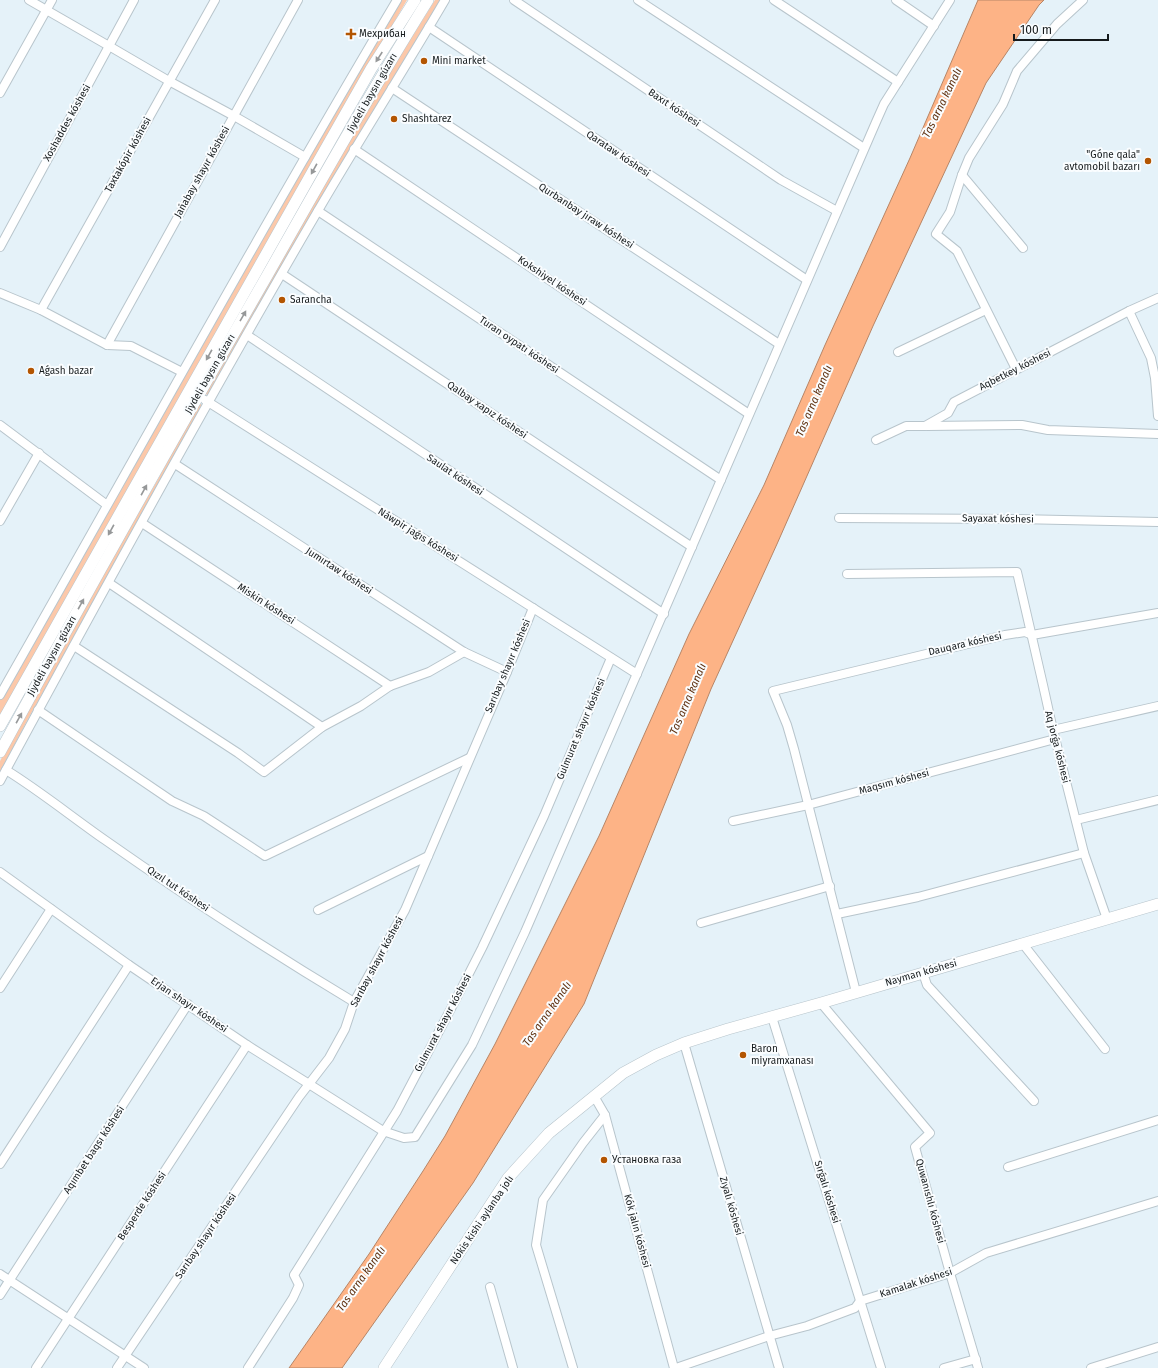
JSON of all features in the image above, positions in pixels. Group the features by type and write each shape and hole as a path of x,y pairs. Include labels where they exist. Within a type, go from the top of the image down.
{"main road":[{"name":"Jiydeli baysın gúzarı","path":"0,726 319,159 371,69 415,0"},
{"name":"Jiydeli baysın gúzarı","path":"0,752 197,396 383,72 428,0"},
{"name":"Nayman kóshesi","path":"684,1043 1158,904"},
{"name":"Nókis kishi aylanba jolı","path":"384,1368 508,1178 549,1133 623,1073 656,1055 684,1043"}],"street":[{"path":"29,0 305,157"},
{"path":"0,94 52,0"},
{"name":"Xoshaddes kóshesi","path":"0,247 134,0"},
{"name":"Taxtakópir kóshesi","path":"41,310 215,0"},
{"name":"Jańabay shayır kóshesi","path":"106,345 298,0"},
{"path":"0,695 182,372 397,0"},
{"path":"0,781 247,335 354,149 445,0"},
{"name":"Baxıt kóshesi","path":"514,0 781,180 837,211"},
{"path":"638,0 864,148"},
{"path":"774,0 898,82"},
{"path":"896,0 934,26"},
{"path":"637,674 884,104 950,0"},
{"path":"1016,370 957,250 936,234 950,212 969,158 1003,104 1017,71 1057,24 1083,0"},
{"name":"Qarataw kóshesi","path":"429,27 807,280"},
{"name":"Qurbanbay jıraw kóshesi","path":"392,88 779,344"},
{"name":"Kokshiyel kóshesi","path":"354,149 749,414"},
{"path":"962,175 1024,248"},
{"name":"Turan oypatı kóshesi","path":"318,211 721,480"},
{"name":"Qalbay xapız kóshesi","path":"282,274 692,547"},
{"path":"0,293 41,310 106,345 130,346 182,372"},
{"name":"Aqbetkey kóshesi","path":"876,440 906,426 925,426 948,413 954,402 1158,298"},
{"path":"898,352 986,310"},
{"path":"1129,312 1151,358 1155,378 1158,416"},
{"name":"Saulat kóshesi","path":"247,335 664,614"},
{"name":"Náwpir jaǵıs kóshesi","path":"197,396 209,402 637,674"},
{"path":"0,425 107,505"},
{"path":"925,426 1022,426 1048,430 1158,434"},
{"path":"0,521 39,453"},
{"name":"Jumırtaw kóshesi","path":"175,464 464,652 507,672"},
{"name":"Sayaxat kóshesi","path":"839,518 1158,522"},
{"name":"Miskin kóshesi","path":"142,523 390,686"},
{"name":"Aq jorǵa kóshesi","path":"847,574 1017,572 1052,730 1084,853 1107,919"},
{"path":"109,582 322,727"},
{"name":"Sarıbay shayır kóshesi","path":"117,1368 294,1104 329,1058 345,1029 354,1002 405,910 533,608"},
{"name":"Dauqara kóshesi","path":"808,805 787,725 773,691 1004,635 1025,632 1032,635 1158,613"},
{"path":"74,646 238,752 264,772 322,727 361,706 390,686 429,672 464,652"},
{"name":"Gulmurat shayır kóshesi","path":"248,1368 299,1285 294,1275 383,1131 397,1111 482,948 544,816 611,658"},
{"name":"Erjan shayır kóshesi","path":"0,872 129,965 247,1045 383,1131 404,1138 415,1137 472,1045 532,917 637,674"},
{"path":"1052,730 1158,706"},
{"path":"38,710 172,801 204,816 265,856 469,758"},
{"name":"Maqsım kóshesi","path":"733,821 808,805 1055,739"},
{"name":"Qızıl tut kóshesi","path":"6,770 185,895 281,958 354,1002"},
{"path":"1076,820 1158,800"},
{"path":"808,805 856,992"},
{"path":"837,914 918,897 1084,853"},
{"path":"318,910 428,856"},
{"path":"701,923 830,886"},
{"path":"0,988 51,909"},
{"path":"1023,944 1105,1049"},
{"path":"0,1164 129,965"},
{"path":"923,973 927,985 1034,1101"},
{"name":"Quwanıshlı kóshesi","path":"820,1003 930,1133 915,1147 978,1368"},
{"name":"Aqımbet baqsı kóshesi","path":"0,1295 188,1004"},
{"name":"Sırǵalı kóshesi","path":"772,1016 881,1368"},
{"name":"Zıyalı kóshesi","path":"684,1043 768,1336 779,1368"},
{"name":"Besperde kóshesi","path":"36,1368 247,1045"},
{"name":"Kók jalın kóshesi","path":"594,1096 605,1115 675,1368"},
{"path":"574,1368 536,1245 543,1200 583,1143 605,1115"},
{"path":"1008,1167 1158,1120"},
{"name":"Kamalak kóshesi","path":"675,1368 768,1336 807,1326 855,1308 860,1301 950,1273 986,1253 1158,1201"},
{"path":"0,1274 144,1368"},
{"path":"490,1287 513,1368"},
{"path":"1091,1368 1111,1365 1158,1347"},
{"path":"944,1368 976,1359"}],"shaded area":[{"path":"401,0 407,0 308,170 0,718 0,700 303,165"},
{"path":"435,0 441,0 330,182 209,396 204,393 382,85"},
{"path":"199,403 203,406 28,719 0,772 0,761"}],"water":[{"name":"Tas arna kanalı","path":"978,0 1044,0 1039,5 986,83 873,326 711,689 584,1004 473,1183 342,1368 289,1368 369,1254 423,1171 445,1136 495,1044 599,836 689,634 764,485 825,345 910,158"}],"place":[{"name":"Мехрибан","path":"351,34"},
{"name":"Mini market","path":"424,61"},
{"name":"Shashtarez","path":"394,119"},
{"name":"\"Góne qala\" avtomobil bazarı","path":"1148,161"},
{"name":"Sarancha","path":"282,300"},
{"name":"Aǵash bazar","path":"31,371"},
{"name":"Baron miyramxanası","path":"743,1055"},
{"name":"Установка газа","path":"604,1160"}]}
